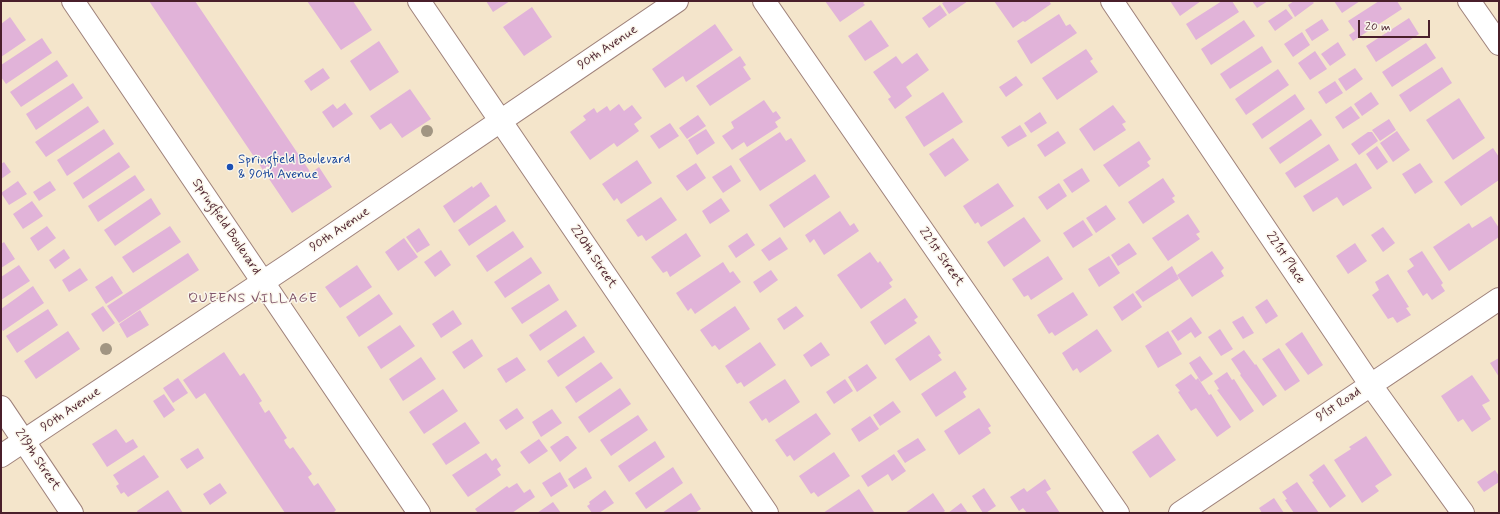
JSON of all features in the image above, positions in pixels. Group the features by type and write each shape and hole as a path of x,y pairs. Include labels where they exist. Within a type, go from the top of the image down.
{"street":[{"name":"Springfield Boulevard","path":"73,1 419,513"},
{"name":"220th Street","path":"418,1 767,513"},
{"name":"90th Avenue","path":"1,456 263,282 677,1"},
{"name":"221st Street","path":"764,1 1118,513"},
{"name":"221st Place","path":"1112,1 1370,384 1463,513"},
{"path":"1469,1 1499,44"},
{"name":"91st Road","path":"1180,513 1370,384 1499,299"},
{"name":"219th Street","path":"1,407 72,513"}],"building":[{"path":"149,1 195,1 311,173 319,167 332,187 292,213"},
{"path":"307,1 353,1 372,30 341,50"},
{"path":"486,1 510,1 493,12"},
{"path":"825,1 866,1 863,3 865,5 840,22"},
{"path":"946,1 968,1 949,14 942,3"},
{"path":"994,1 1049,1 1051,4 1025,22 1023,21 1013,28"},
{"path":"1170,1 1201,1 1180,16"},
{"path":"1222,1 1232,1 1239,12 1196,40 1186,24"},
{"path":"1252,1 1268,1 1257,8"},
{"path":"1294,1 1312,1 1314,3 1295,17 1288,5"},
{"path":"1334,1 1360,1 1342,13"},
{"path":"1379,1 1397,1 1402,9 1353,41 1349,35 1355,31 1348,21"},
{"path":"940,5 947,15 929,28 922,18"},
{"path":"532,7 552,37 524,56 503,27"},
{"path":"1286,9 1293,18 1275,31 1268,21"},
{"path":"1059,14 1066,26 1070,24 1077,33 1031,64 1017,41"},
{"path":"10,17 26,40 1,57 1,24"},
{"path":"1409,18 1419,34 1376,62 1366,46"},
{"path":"1322,19 1329,30 1312,41 1305,30"},
{"path":"871,20 889,46 865,61 848,36"},
{"path":"1244,20 1255,36 1211,65 1201,49"},
{"path":"715,24 733,50 686,82 683,76 665,88 652,69"},
{"path":"1302,32 1310,45 1293,57 1284,44"},
{"path":"42,38 52,53 6,84 1,77 1,65"},
{"path":"379,41 399,72 370,91 350,61"},
{"path":"1338,42 1346,55 1330,66 1321,54"},
{"path":"1426,43 1436,58 1392,87 1382,72"},
{"path":"1262,46 1272,62 1230,89 1220,74"},
{"path":"1086,49 1093,59 1090,61 1098,72 1057,100 1042,78"},
{"path":"1315,51 1327,69 1310,80 1298,63"},
{"path":"917,53 929,70 906,87 912,96 895,109 888,99 891,97 873,72 896,56 902,64"},
{"path":"740,56 746,65 743,67 751,79 710,106 696,86"},
{"path":"57,60 68,76 21,107 10,92"},
{"path":"1442,67 1452,83 1410,112 1399,95"},
{"path":"323,68 330,78 311,91 304,81"},
{"path":"1355,68 1363,79 1346,91 1338,79"},
{"path":"1278,69 1289,85 1246,115 1235,99"},
{"path":"1016,76 1023,85 1006,97 999,87"},
{"path":"1335,81 1343,93 1326,104 1318,92"},
{"path":"73,83 83,98 36,130 26,114"},
{"path":"410,89 431,119 402,138 391,123 380,130 370,116"},
{"path":"943,92 963,122 924,147 905,117"},
{"path":"1371,92 1379,104 1362,116 1354,104"},
{"path":"1295,94 1305,109 1262,139 1252,124"},
{"path":"1459,98 1485,138 1453,160 1426,120"},
{"path":"764,100 773,113 776,111 781,118 775,122 778,127 747,147 744,142 732,150 722,136 734,128 731,122"},
{"path":"345,103 353,114 333,128 322,112 333,104 337,109"},
{"path":"619,104 624,111 632,105 642,118 634,124 639,131 617,147 614,143 590,160 570,132 586,120 583,116 594,108 597,113 607,106 610,111"},
{"path":"1113,105 1126,122 1122,124 1126,130 1094,151 1079,129"},
{"path":"88,106 99,122 46,157 35,142"},
{"path":"1351,106 1360,118 1343,129 1335,117"},
{"path":"1040,112 1047,123 1031,133 1024,123"},
{"path":"698,115 706,126 687,139 679,128"},
{"path":"1311,119 1322,135 1280,164 1269,148"},
{"path":"1389,119 1396,130 1380,141 1372,130"},
{"path":"670,123 679,136 659,149 650,136"},
{"path":"1020,125 1027,136 1008,147 1001,137"},
{"path":"104,129 114,144 67,176 57,160"},
{"path":"706,129 715,143 697,155 688,140"},
{"path":"1058,131 1066,143 1045,157 1037,145"},
{"path":"1397,131 1410,150 1393,162 1380,143"},
{"path":"780,132 786,141 791,138 806,161 760,191 739,159"},
{"path":"1368,132 1372,132 1378,141 1359,155 1351,144"},
{"path":"953,138 969,160 945,177 929,154"},
{"path":"1139,141 1151,159 1147,162 1150,166 1119,187 1103,165"},
{"path":"1329,144 1339,160 1295,188 1285,173"},
{"path":"1377,146 1388,162 1377,170 1366,154"},
{"path":"1493,148 1499,157 1499,180 1461,206 1444,182"},
{"path":"119,152 130,167 83,199 73,183"},
{"path":"637,160 652,183 621,204 617,198 614,201 602,184"},
{"path":"4,162 11,172 1,179 1,164"},
{"path":"696,163 706,178 687,191 676,176"},
{"path":"1356,163 1372,188 1343,206 1337,197 1313,212 1303,196"},
{"path":"1420,163 1433,182 1415,194 1402,174"},
{"path":"731,165 741,181 723,193 712,177"},
{"path":"1082,168 1090,181 1072,193 1063,180"},
{"path":"815,174 830,197 784,228 769,205"},
{"path":"135,175 145,190 98,222 88,206"},
{"path":"1163,178 1175,196 1172,198 1175,202 1143,224 1128,202"},
{"path":"18,181 27,194 9,205 1,193"},
{"path":"50,181 56,190 39,201 33,192"},
{"path":"481,182 490,196 454,223 443,206 472,186 473,188"},
{"path":"998,183 1014,206 981,227 978,222 975,224 963,206"},
{"path":"1059,183 1067,196 1047,210 1038,197"},
{"path":"661,197 677,220 646,241 642,235 638,237 626,220"},
{"path":"151,198 161,214 115,246 104,230"},
{"path":"721,198 730,211 710,224 702,211"},
{"path":"32,201 43,216 23,229 13,214"},
{"path":"496,205 506,221 469,246 458,230"},
{"path":"1106,205 1116,219 1096,233 1086,218"},
{"path":"840,211 850,226 854,223 859,231 824,255 814,239 810,243 805,235"},
{"path":"1188,214 1200,232 1196,234 1200,239 1168,261 1152,238"},
{"path":"1491,216 1499,228 1499,237 1449,271 1433,247 1469,223 1472,228"},
{"path":"1024,217 1041,241 1004,267 987,242"},
{"path":"1083,220 1093,235 1073,248 1063,233"},
{"path":"47,226 56,238 38,251 30,238"},
{"path":"170,226 181,242 133,273 122,257"},
{"path":"1383,227 1395,243 1383,252 1371,235"},
{"path":"419,228 430,245 417,253 406,237"},
{"path":"513,231 524,247 487,272 476,256"},
{"path":"686,233 701,256 670,277 667,271 663,273 651,257"},
{"path":"747,233 755,245 736,258 728,246"},
{"path":"780,237 788,249 769,261 761,250"},
{"path":"404,238 418,257 398,271 385,252"},
{"path":"4,242 15,259 1,268 1,244"},
{"path":"1129,243 1137,254 1118,266 1111,255"},
{"path":"1355,243 1367,261 1348,274 1336,256"},
{"path":"64,249 70,258 55,269 49,260"},
{"path":"441,250 451,265 435,277 424,262"},
{"path":"1212,251 1224,268 1221,271 1224,276 1192,297 1177,275"},
{"path":"1422,251 1443,283 1441,285 1445,291 1432,300 1427,293 1423,296 1407,271 1414,266 1409,259"},
{"path":"870,252 878,263 880,261 893,280 889,283 892,287 861,309 837,275"},
{"path":"188,253 199,270 119,323 107,306"},
{"path":"1048,256 1063,279 1031,300 1028,295 1024,297 1012,279"},
{"path":"1109,256 1120,273 1099,287 1088,269"},
{"path":"531,257 542,273 505,298 494,282"},
{"path":"723,262 730,273 733,271 741,282 695,314 691,308 688,311 676,293"},
{"path":"19,265 30,281 1,300 1,277"},
{"path":"357,265 372,287 340,308 325,287"},
{"path":"1172,266 1179,279 1143,302 1135,292"},
{"path":"80,268 88,280 69,292 62,280"},
{"path":"771,270 778,280 760,293 753,282"},
{"path":"1388,274 1409,307 1406,308 1411,315 1397,323 1393,317 1388,319 1372,295 1379,290 1375,282"},
{"path":"112,276 123,293 106,304 95,287"},
{"path":"549,284 559,300 522,324 511,308"},
{"path":"33,286 44,303 3,331 1,328 1,309"},
{"path":"1073,292 1088,315 1055,336 1052,332 1049,334 1037,315"},
{"path":"1133,293 1142,307 1122,321 1113,307"},
{"path":"379,294 393,314 359,337 346,317"},
{"path":"905,298 918,317 914,320 917,323 885,345 870,322"},
{"path":"1267,299 1278,316 1266,324 1255,307"},
{"path":"103,306 115,323 103,332 91,314"},
{"path":"735,306 750,329 719,350 715,345 712,347 700,330"},
{"path":"796,306 804,316 784,330 777,319"},
{"path":"48,309 58,325 17,353 6,336"},
{"path":"140,310 149,325 127,338 119,324"},
{"path":"453,310 462,324 441,338 432,324"},
{"path":"566,310 577,326 540,351 529,335"},
{"path":"1243,316 1254,333 1243,339 1232,322"},
{"path":"1191,317 1202,333 1195,338 1191,332 1178,341 1171,331"},
{"path":"400,325 415,346 381,369 367,347"},
{"path":"1097,329 1112,351 1080,373 1077,368 1073,371 1062,353"},
{"path":"1220,329 1233,349 1221,356 1208,337"},
{"path":"68,331 80,349 36,379 24,361"},
{"path":"1168,331 1182,354 1158,368 1145,346"},
{"path":"1302,332 1323,365 1308,375 1285,344"},
{"path":"929,335 941,353 938,355 942,360 910,381 895,359"},
{"path":"584,336 595,352 558,377 547,361"},
{"path":"472,339 483,356 464,369 452,352"},
{"path":"760,342 776,365 744,387 741,382 737,384 725,366"},
{"path":"821,342 830,355 811,367 803,355"},
{"path":"1279,348 1300,381 1285,391 1262,359"},
{"path":"1244,350 1255,365 1256,364 1277,396 1263,406 1240,375 1241,374 1231,359"},
{"path":"224,352 240,376 244,373 262,401 259,403 265,413 269,410 287,438 284,440 286,444 290,449 293,447 312,474 308,477 314,486 318,483 336,510 333,513 285,513 205,393 196,399 183,380"},
{"path":"1200,356 1213,374 1201,382 1189,363"},
{"path":"421,357 436,379 403,401 389,379"},
{"path":"517,357 526,370 506,383 497,369"},
{"path":"1499,358 1499,377 1490,363"},
{"path":"601,362 613,378 576,403 565,387"},
{"path":"867,364 877,378 857,392 848,377"},
{"path":"955,371 967,389 963,392 966,397 936,417 921,394"},
{"path":"1227,372 1232,380 1234,379 1254,411 1240,421 1217,390 1219,389 1214,381"},
{"path":"1191,374 1196,380 1198,378 1209,395 1211,394 1231,427 1217,437 1196,408 1191,411 1175,385"},
{"path":"1472,375 1490,401 1482,405 1491,419 1472,432 1463,419 1458,422 1441,396"},
{"path":"178,378 188,393 173,403 163,388"},
{"path":"785,379 800,402 769,423 766,418 762,421 749,402"},
{"path":"845,379 853,391 834,404 826,392"},
{"path":"620,388 631,404 589,433 578,417"},
{"path":"443,389 458,411 424,434 409,412"},
{"path":"164,394 175,410 164,418 153,401"},
{"path":"893,401 901,412 880,426 873,415"},
{"path":"517,408 524,418 506,430 499,420"},
{"path":"979,408 991,426 988,428 991,433 959,455 944,431"},
{"path":"552,409 562,423 541,437 532,422"},
{"path":"816,413 831,434 794,461 790,455 787,457 775,440"},
{"path":"638,415 648,430 611,456 600,440"},
{"path":"870,416 879,429 859,442 851,429"},
{"path":"465,422 480,443 446,465 432,444"},
{"path":"116,429 126,443 133,439 138,447 107,467 92,444"},
{"path":"1158,434 1176,460 1150,478 1132,452"},
{"path":"568,436 577,448 560,462 550,447"},
{"path":"1366,436 1392,475 1375,486 1379,491 1362,503 1334,460 1351,449 1349,447"},
{"path":"918,438 926,450 905,463 897,451"},
{"path":"539,439 548,451 529,464 520,452"},
{"path":"655,441 665,457 629,482 618,466"},
{"path":"198,448 204,458 187,469 180,459"},
{"path":"834,452 850,476 818,497 814,492 811,494 799,476"},
{"path":"486,453 492,461 496,458 501,466 497,469 501,475 468,497 452,475"},
{"path":"894,454 906,471 892,481 888,474 868,487 861,476"},
{"path":"144,455 159,477 128,497 124,492 121,494 116,486 119,484 113,475"},
{"path":"1324,464 1346,496 1330,508 1312,482 1314,481 1309,475"},
{"path":"586,467 592,478 574,489 568,479"},
{"path":"673,467 683,483 646,509 635,493"},
{"path":"1495,470 1499,476 1499,482 1484,492 1477,482"},
{"path":"560,472 568,486 551,497 542,483"},
{"path":"1045,479 1051,489 1046,492 1060,513 1027,513 1023,508 1019,511 1010,497 1024,488 1027,492"},
{"path":"1297,482 1319,513 1294,513 1285,500 1287,499 1282,492"},
{"path":"220,483 227,493 210,505 203,494"},
{"path":"517,483 524,493 530,489 535,497 512,513 478,513 475,509 507,486 509,488"},
{"path":"984,488 996,506 986,513 983,513 972,496"},
{"path":"859,489 874,512 823,513"},
{"path":"168,490 183,513 138,513 137,511"},
{"path":"605,490 614,503 599,513 592,513 587,506 590,504 589,502"},
{"path":"691,493 701,509 695,513 662,513"},
{"path":"933,493 945,511 942,513 905,513"},
{"path":"1274,498 1284,513 1262,513 1259,508"},
{"path":"553,502 561,513 537,513"},
{"path":"961,503 968,513 948,513"}],"place":[{"name":"Springfield Boulevard & 90th Avenue","path":"230,167"}],"district":[{"name":"QUEENS VILLAGE","path":"253,299"}]}
